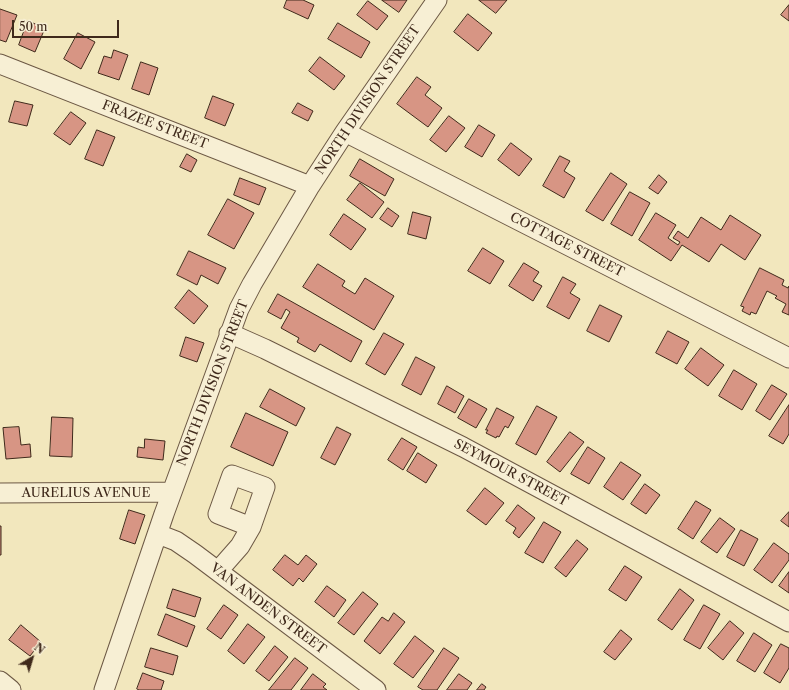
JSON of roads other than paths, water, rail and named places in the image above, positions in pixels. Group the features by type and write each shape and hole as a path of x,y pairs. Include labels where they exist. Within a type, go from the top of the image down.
{"street":[{"name":"NORTH DIVISION STREET","path":"104,690 172,492 239,309 252,284 310,186 345,132 437,0"},
{"name":"FRAZEE STREET","path":"0,64 310,186"},
{"name":"COTTAGE STREET","path":"345,132 789,358"},
{"name":"SEYMOUR STREET","path":"229,334 265,349 463,447 789,622"},
{"name":"AURELIUS AVENUE","path":"0,493 172,492"},
{"path":"218,571 240,546 251,526"},
{"name":"VAN ANDEN STREET","path":"158,534 176,541 195,554 376,690"},
{"path":"0,681 11,690"}]}
